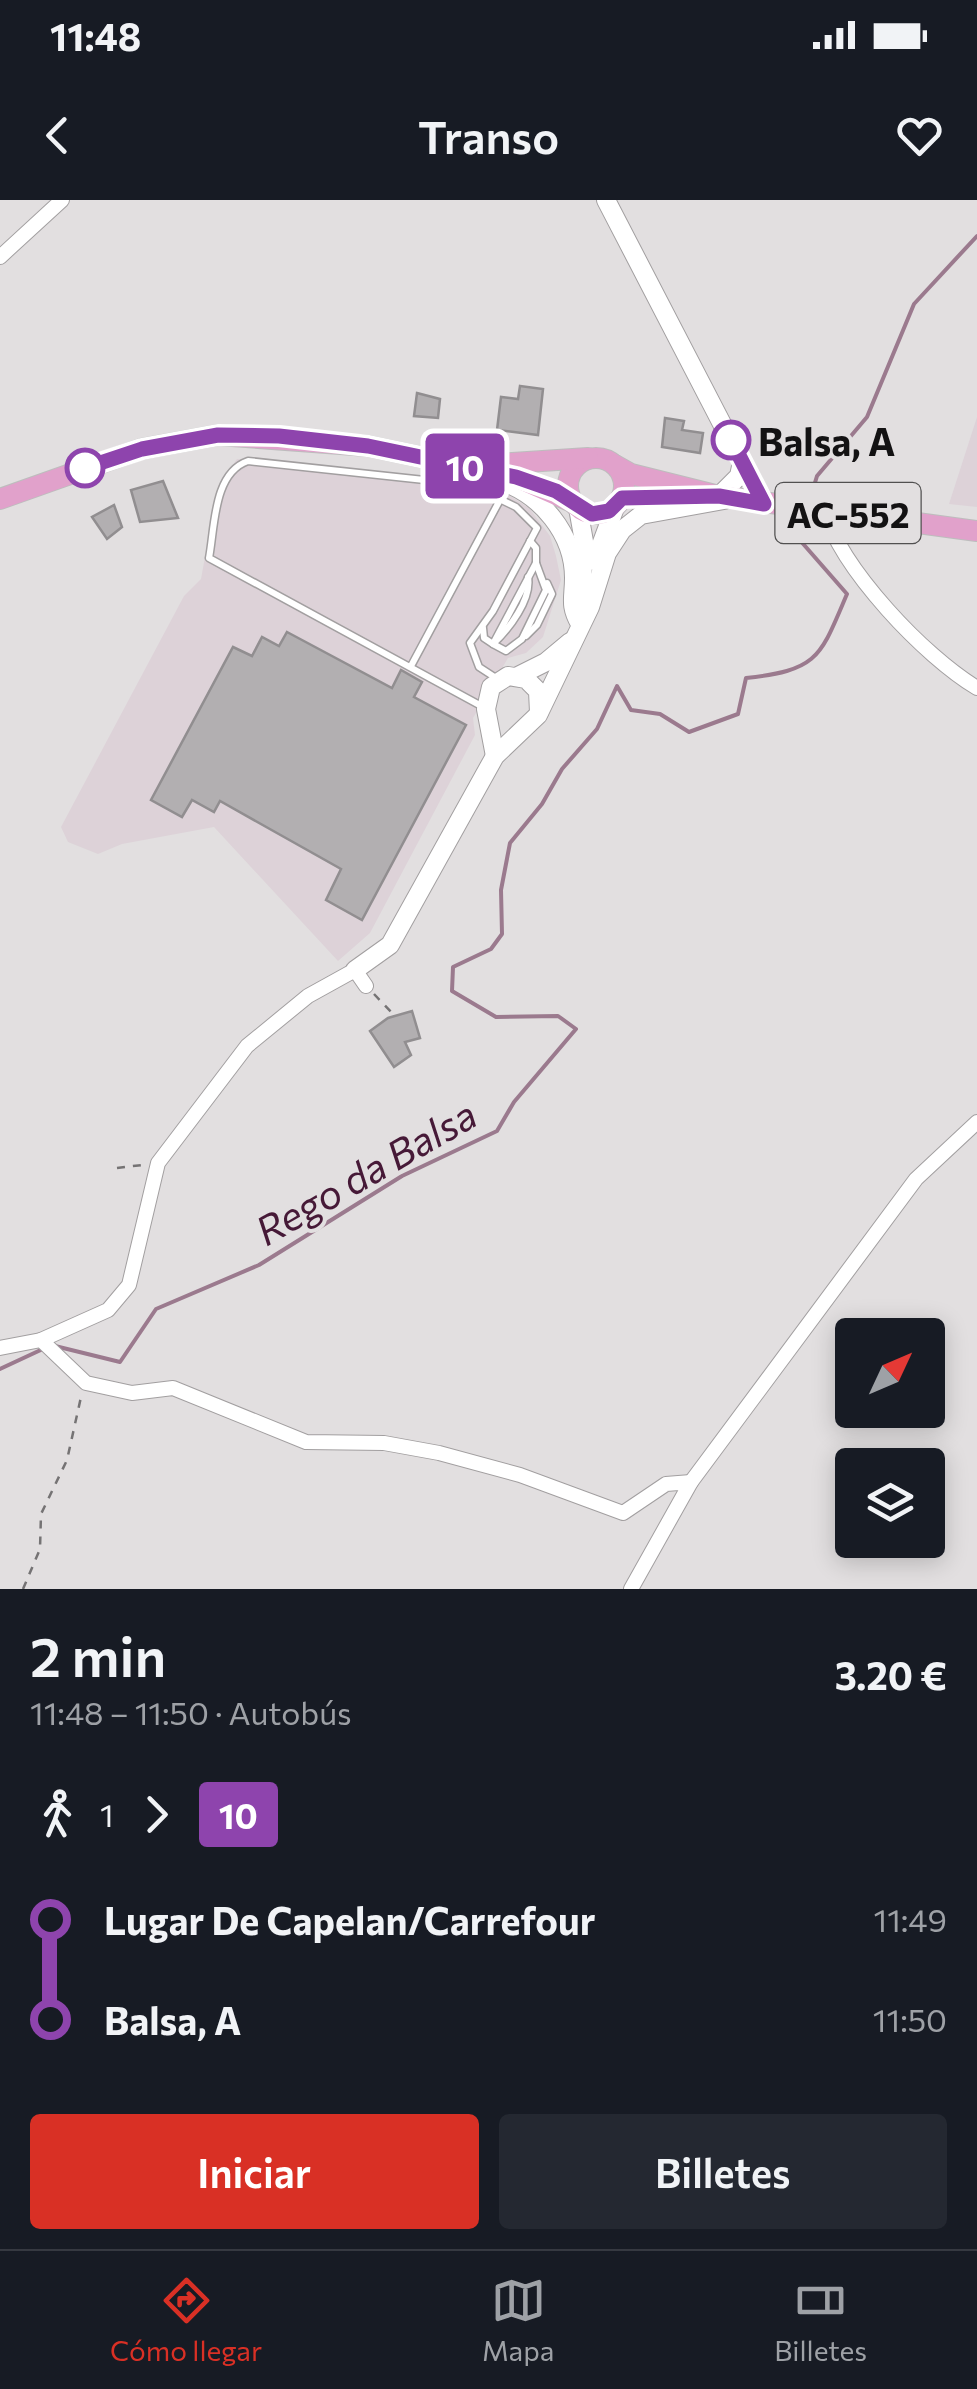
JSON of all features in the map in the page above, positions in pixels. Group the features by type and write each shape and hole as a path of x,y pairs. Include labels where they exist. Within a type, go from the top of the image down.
{"main road":[{"name":"AC-552","path":"0,500 142,449 218,435 368,446 432,459 516,477 601,514 619,502 727,498"},
{"name":"AC-552","path":"432,459 518,465 590,458 631,474 727,498 977,531"},
{"path":"575,505 569,475 590,458"},
{"path":"615,465 624,480 619,502"}],"street":[{"path":"0,257 62,200"},
{"path":"606,200 764,504"},
{"path":"432,459 514,486 543,506 561,528 570,552 574,578 571,608 576,631"},
{"path":"495,756 486,698 508,678 546,662 576,631 590,608 607,553 622,530 641,514 727,498 742,462"},
{"path":"0,1348 42,1340 120,1300 129,1285 158,1162 247,1046 308,996 361,978 390,945 495,756 538,715 562,672 600,544 619,502"},
{"path":"575,505 586,572 576,631"},
{"path":"824,510 830,528 870,586 950,672 977,688"},
{"path":"508,678 538,691 538,715"},
{"path":"488,714 502,729 518,731"},
{"path":"631,1589 691,1482 916,1179 977,1122"},
{"path":"42,1340 86,1383 132,1392 173,1388 306,1442 384,1443 439,1453 520,1474 623,1514 666,1484 691,1482"}],"lane":[{"path":"488,714 411,666 210,558 220,490 230,471 248,461 471,485 501,498 536,528 470,643 471,655 479,667 508,678"},
{"path":"411,666 501,498"},
{"path":"493,644 536,563 538,552 530,541"},
{"path":"484,624 484,638 506,651 522,639 547,582 536,563"}],"path":[{"path":"361,978 395,1016"},
{"path":"117,1168 158,1162"},
{"path":"23,1589 40,1548 41,1514 67,1460 86,1383"}],"shaded area":[{"path":"977,417 977,507 949,504"},
{"path":"237,459 459,479 502,491 529,508 550,536 561,580 543,637 526,653 508,658 473,718 475,735 370,933 338,961 214,827 122,844 98,854 68,842 61,827 184,596 201,579 218,486"}],"building":[{"path":"520,386 543,389 538,435 497,430 501,397 518,399"},
{"path":"417,393 440,399 438,418 414,416"},
{"path":"665,418 684,421 682,430 703,433 700,453 662,447"},
{"path":"163,481 178,518 140,522 131,490"},
{"path":"114,505 122,527 107,539 92,517"},
{"path":"287,632 392,688 401,670 422,682 414,697 466,725 362,920 326,900 341,869 220,801 214,812 192,800 182,817 151,800 233,647 252,656 262,637 279,646"},
{"path":"412,1011 420,1038 405,1042 411,1055 394,1067 370,1031 388,1018"}],"waterway":[{"name":"Rego da Balsa","path":"810,499 817,476 867,417 914,304 977,236"},
{"name":"Rego da Balsa","path":"55,1346 120,1362 156,1309 259,1265 402,1176 497,1131 514,1102 576,1029 558,1016 496,1017 452,991 453,967 491,949 502,934 501,890 510,843 542,804 562,769 597,729 617,686 631,710 660,714 689,732 738,714 746,678 789,670 814,657 830,633 847,594 798,538 806,513"},
{"name":"Rego da Balsa","path":"0,1369 45,1348"}],"bus line":[{"name":"10","path":"85,468 142,449 218,435 279,436 368,446 516,477 556,491 592,514 609,511 622,498 665,495 719,496 764,504 731,440"}],"place":[{"name":"Balsa, A","path":"731,440"}]}
